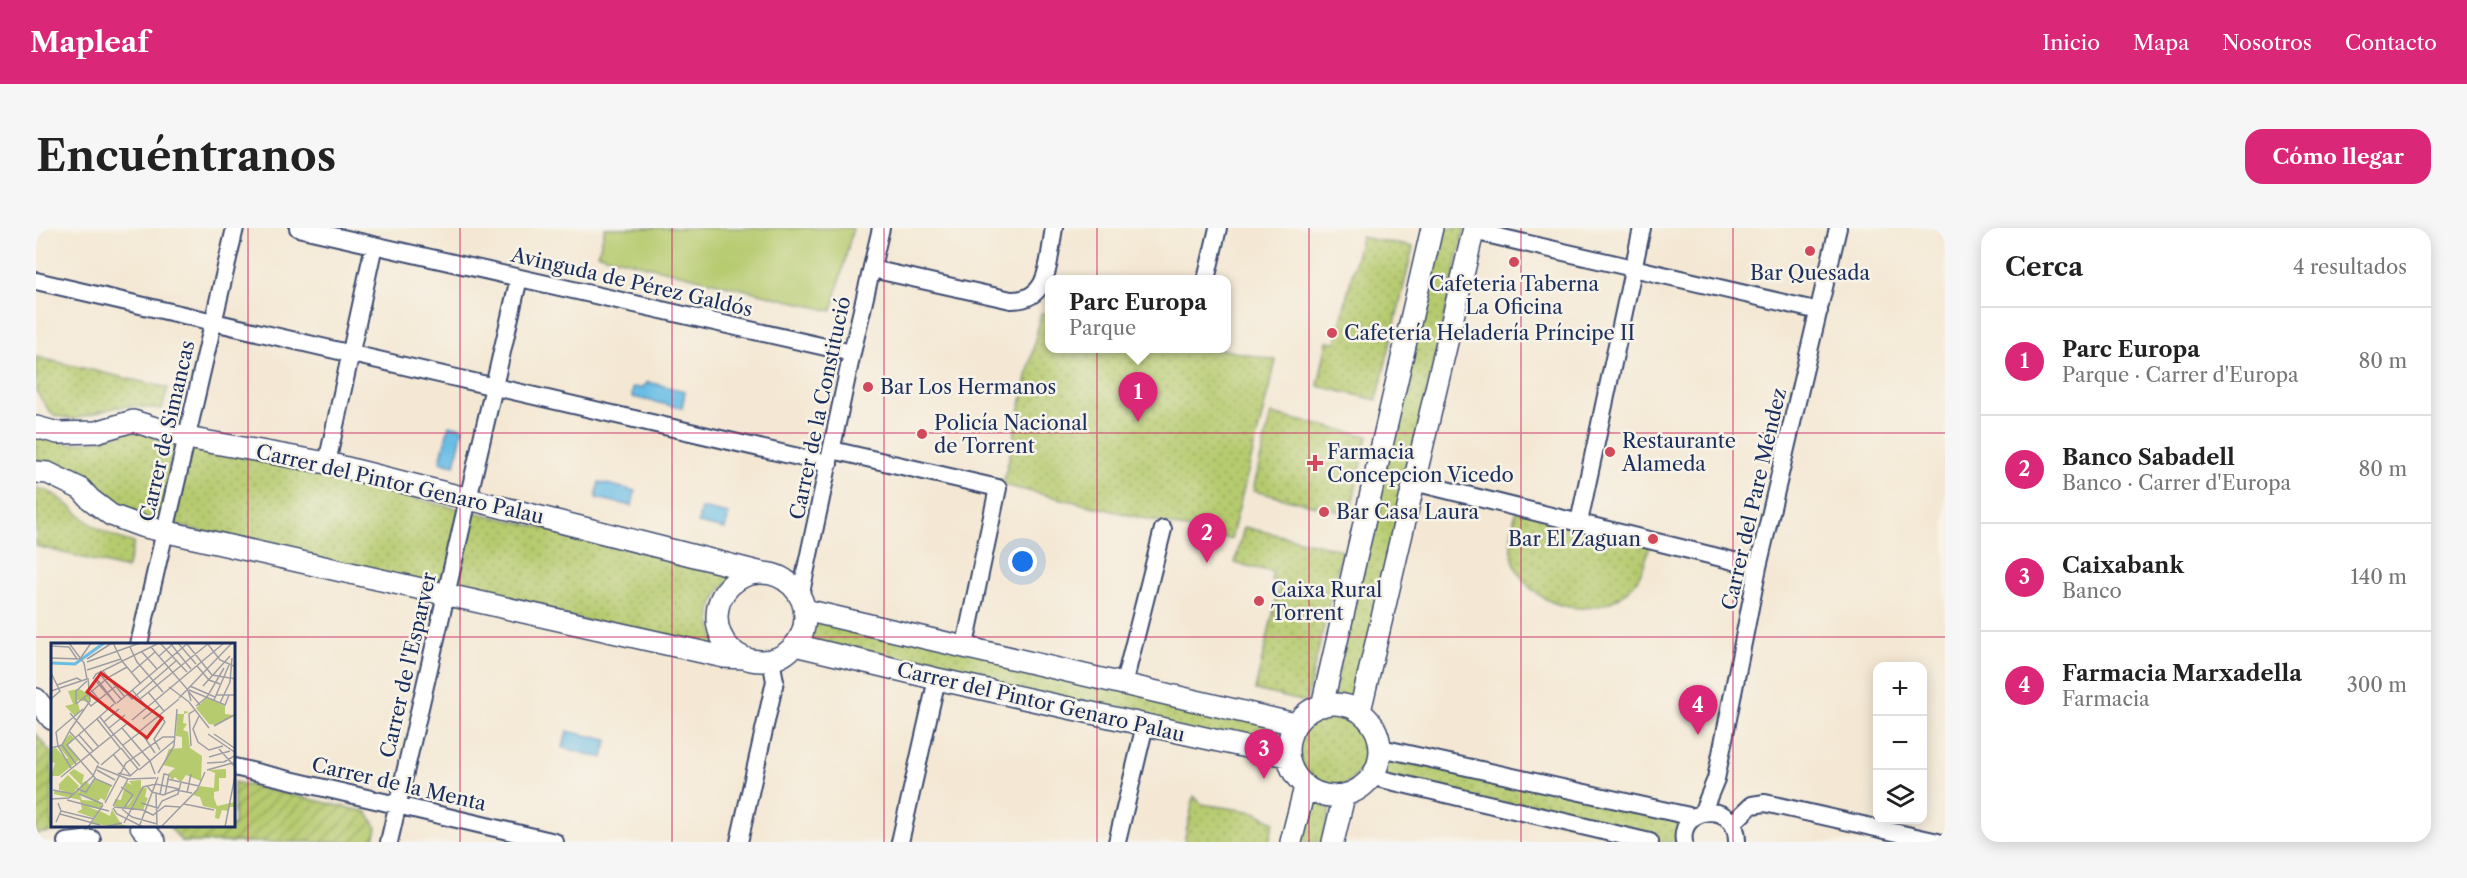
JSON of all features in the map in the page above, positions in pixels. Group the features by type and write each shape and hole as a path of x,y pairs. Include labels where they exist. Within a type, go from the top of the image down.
{"street":[{"name":"Carrer de Simancas","path":"139,643 235,228"},
{"name":"Avinguda de Pérez Galdós","path":"298,228 852,352"},
{"name":"Carrer de la Constitució","path":"803,604 852,352 881,228"},
{"path":"1045,275 1054,228"},
{"path":"1207,275 1218,228"},
{"path":"1322,706 1432,228"},
{"path":"1579,522 1642,228"},
{"name":"Carrer del Pare Méndez","path":"1684,842 1685,828 1698,815 1716,779 1758,567 1838,228"},
{"path":"1360,711 1473,230 1632,269 1819,310"},
{"path":"327,463 374,245"},
{"path":"872,269 1011,300 1023,300 1033,296 1039,290 1045,277"},
{"name":"Carrer de l'Esparver","path":"389,842 519,278"},
{"path":"36,281 495,385 831,457 998,488 965,645"},
{"name":"Carrer del Pintor Genaro Palau","path":"36,427 58,433 96,432 133,421 187,438 327,463 762,573"},
{"path":"36,472 48,473 81,489 111,515 141,526 724,657 771,660 795,645 803,628 803,604 793,587 781,578 762,573 746,576 728,587 720,600 717,616 720,633 728,646 744,658"},
{"path":"1414,482 1758,567"},
{"path":"1124,683 1163,529"},
{"name":"Carrer del Pintor Genaro Palau","path":"803,604 1295,724"},
{"name":"Carrer del Pintor Genaro Palau","path":"795,645 937,679 1287,756"},
{"path":"739,842 776,681 771,660"},
{"path":"900,842 937,679"},
{"path":"36,699 51,718"},
{"path":"1346,705 1360,711 1374,726 1381,748 1379,762 1372,777 1359,790 1344,796 1319,795 1305,787 1292,772 1287,756 1288,738 1295,724 1311,709 1322,706 1346,705"},
{"path":"1117,842 1145,725"},
{"path":"1381,748 1698,815 1728,819 1752,805 1765,803 1877,835 1938,842"},
{"name":"Carrer de la Menta","path":"236,767 555,842"},
{"path":"1372,777 1650,842"},
{"name":"Carrer del Pare Méndez","path":"1716,779 1728,819 1737,834 1737,842"},
{"path":"1292,842 1305,787"},
{"path":"1333,842 1344,796"},
{"path":"143,827 154,842"},
{"path":"66,842 94,835"}],"green space":[{"path":"605,228 853,228 832,311 598,254"},
{"path":"1440,228 1465,228 1354,704 1332,701"},
{"path":"1361,237 1413,247 1377,400 1318,386 1327,341 1336,342"},
{"path":"1041,313 1045,314 1045,353 1231,351 1276,360 1231,539 1003,485"},
{"path":"36,357 168,388 162,409 117,407 75,419 56,416 50,412 36,391"},
{"path":"1271,414 1368,436 1350,514 1253,491"},
{"path":"134,430 442,505 742,573 722,589 712,608 712,630 723,653 132,515 36,466 36,437 72,444 94,441"},
{"path":"36,488 51,493 98,528 134,543 127,569 36,546"},
{"path":"1517,506 1652,540 1645,563 1635,583 1619,597 1601,605 1581,608 1561,605 1543,598 1528,585 1517,569 1511,548 1512,527"},
{"path":"1244,527 1342,550 1306,702 1255,690 1280,584 1271,581 1273,572 1235,563"},
{"path":"805,610 1295,724 1288,738 1287,756 795,645 803,629"},
{"path":"1330,717 1343,720 1355,727 1362,739 1365,752 1362,765 1355,777 1343,784 1330,787 1317,784 1305,777 1298,765 1295,752 1298,739 1305,727 1317,720"},
{"path":"36,734 51,753 51,827 78,827 36,834"},
{"path":"1381,748 1694,817 1684,842 1648,842 1373,777"},
{"path":"236,782 367,812 377,828 373,842 182,842 170,827 236,827"},
{"path":"1194,796 1202,804 1255,812 1274,822 1269,842 1184,842"},
{"path":"1308,798 1331,805 1323,842 1296,842"}],"water":[{"path":"648,382 685,391 682,408 632,397 633,387 642,388"},
{"path":"449,425 463,428 455,465 440,462"},
{"path":"599,482 635,491 632,506 596,498"},
{"path":"701,508 729,514 725,529 698,523"},
{"path":"567,731 607,740 603,758 563,748"}],"place":[{"name":"Bar Quesada","path":"1810,251"},
{"name":"Cafeteria Taberna La Oficina","path":"1514,262"},
{"name":"Cafetería Heladería Príncipe II","path":"1332,333"},
{"name":"Bar Los Hermanos","path":"868,387"},
{"name":"Parc Europa","path":"1138,422"},
{"name":"Policía Nacional de Torrent","path":"922,434"},
{"name":"Restaurante Alameda","path":"1610,452"},
{"name":"Farmacia Concepcion Vicedo","path":"1315,463"},
{"name":"Bar Casa Laura","path":"1324,512"},
{"name":"Bar El Zaguan","path":"1653,539"},
{"name":"Banco Sabadell","path":"1207,563"},
{"name":"Caixa Rural Torrent","path":"1259,601"},
{"name":"Farmacia Marxadella","path":"1698,735"},
{"name":"Caixabank","path":"1264,779"}]}
